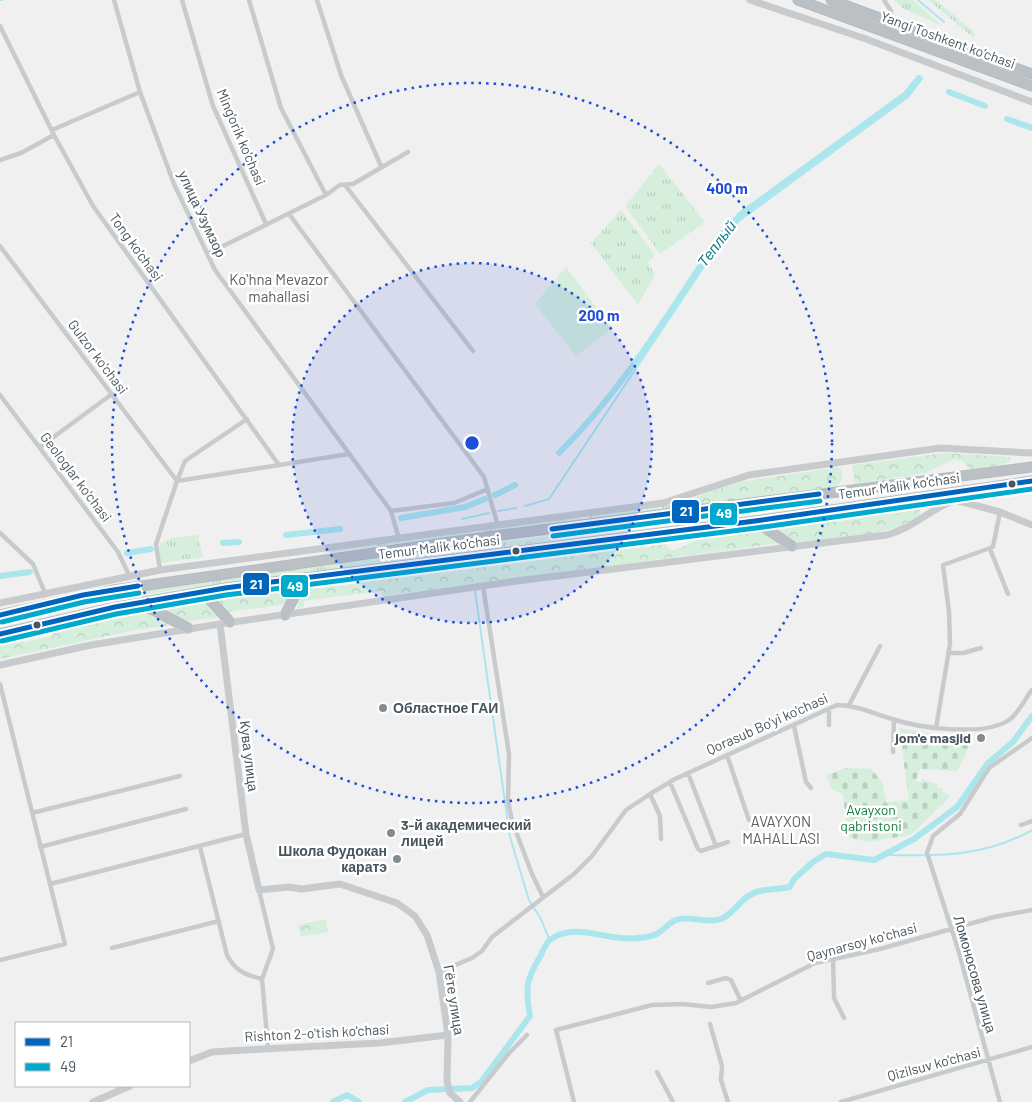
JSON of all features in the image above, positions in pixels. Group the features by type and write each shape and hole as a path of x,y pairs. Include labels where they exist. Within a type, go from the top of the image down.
{"highway":[{"name":"Yangi Toshkent ko‘chasi","path":"798,0 1032,86"},
{"name":"Yangi Toshkent ko‘chasi","path":"832,0 1032,74"},
{"name":"Temur Malik ko'chasi","path":"3,614 113,590 474,538 1032,467"},
{"path":"952,477 954,496"},
{"name":"Temur Malik ko'chasi","path":"0,634 140,602 203,592 954,496 1032,481"},
{"path":"679,512 676,517 676,523 685,530"},
{"path":"755,521 792,546"},
{"path":"285,615 304,578"},
{"path":"203,592 230,622"},
{"path":"140,602 188,628"},
{"path":"3,614 11,631"}],"street":[{"name":"улица Узумзор","path":"114,0 140,92 174,184 209,253 215,270 391,511 399,539"},
{"name":"Ming'orik ko'chasi","path":"182,0 213,106 266,224"},
{"path":"249,0 281,108 326,195"},
{"path":"317,0 341,75 380,166"},
{"path":"750,0 866,39 1032,102"},
{"path":"884,0 891,11 890,20"},
{"name":"Tong ko'chasi","path":"0,26 53,132 93,206 279,465"},
{"path":"0,160 21,153 53,132 140,92"},
{"path":"209,253 326,195 340,185 353,184 380,166 408,152"},
{"path":"345,185 473,350"},
{"path":"288,214 480,471 488,488 498,526"},
{"name":"Gulzor ko'chasi","path":"0,246 177,481"},
{"path":"40,447 112,394"},
{"name":"Geologlar ko'chasi","path":"0,396 118,552 130,575"},
{"path":"160,570 156,544 184,461 247,419"},
{"path":"0,603 160,570 579,515 681,499 724,482 749,475 940,448 1032,453"},
{"path":"177,481 349,454"},
{"path":"391,511 454,503 488,488"},
{"path":"0,666 91,645 188,628 483,586 894,533 914,525 954,496 1032,525"},
{"path":"936,728 948,653 949,612 943,565 993,547 1000,512"},
{"path":"579,515 593,523"},
{"path":"474,538 482,528"},
{"path":"0,533 33,564 45,593"},
{"path":"990,549 1008,594"},
{"path":"483,586 509,754 508,800 512,821 543,897"},
{"name":"Кува улица","path":"220,624 246,834 259,890"},
{"path":"849,705 880,646"},
{"path":"948,653 963,653 981,648"},
{"path":"0,684 65,944 0,960"},
{"name":"Qorasub Bo'yi ko'chasi","path":"440,972 472,958 482,951 492,937 574,874 592,856 626,810 688,773 837,705 849,705 894,720 936,728 962,730 1001,724 1009,720 1032,690"},
{"path":"829,709 829,725"},
{"path":"893,752 894,720"},
{"path":"794,726 806,782 811,788"},
{"name":"Ломоносова улица","path":"1000,1102 958,949 950,930 927,855 933,836 960,814 990,768 1032,738"},
{"path":"726,755 749,820"},
{"path":"688,773 716,846"},
{"path":"32,813 180,776"},
{"path":"670,782 698,849 701,851 728,842"},
{"path":"650,794 660,816 661,839"},
{"path":"40,847 186,809"},
{"path":"1021,825 1032,821"},
{"path":"50,884 246,834"},
{"path":"200,846 231,963 244,974 262,979"},
{"name":"Гёте улица","path":"259,890 289,887 301,889 340,884 397,903 411,912 421,924 440,972 448,1035 448,1081 450,1093 460,1102"},
{"path":"259,890 273,949 262,979 268,1048"},
{"name":"Qaynarsoy koʻchasi","path":"574,1102 556,1030 652,1005 683,1004 711,1008 741,1001 815,963 950,930 994,917 1032,910"},
{"path":"112,948 219,921"},
{"path":"833,958 834,998 844,1018"},
{"path":"708,983 726,978 731,980 741,1001"},
{"path":"710,1024 722,1066 721,1080 728,1102"},
{"name":"Rishton 2-o'tish ko'chasi","path":"190,1061 212,1052 380,1043 448,1035"},
{"path":"470,1102 510,1052 527,1035"},
{"name":"Qizilsuv ko'chasi","path":"841,1102 1032,1047"},
{"path":"657,1072 673,1102"},
{"path":"93,1102 128,1087"}],"green space":[{"path":"894,0 913,0 941,25 904,9"},
{"path":"928,0 936,0 974,32 974,38"},
{"path":"659,164 705,222 660,254 625,206"},
{"path":"621,210 655,255 648,262 655,275 638,305 591,243"},
{"path":"566,267 612,328 576,356 535,304"},
{"path":"945,453 1010,457 1010,461 1001,465 970,469 963,461 954,459 925,473 855,484 852,465"},
{"path":"838,467 842,471 842,480 837,486 691,506 692,498 739,482"},
{"path":"692,498 691,506 590,519 586,516 669,505"},
{"path":"920,510 919,516 905,524 873,534 840,539 790,543 768,526"},
{"path":"576,517 581,520 482,533 486,529"},
{"path":"645,524 662,527 220,583 111,600 21,619 19,617 110,596 221,578"},
{"path":"755,528 781,543 383,596 380,591 304,601 304,607 297,608 302,589 487,561 505,564 525,561 530,554 661,537 670,550 675,550 707,536"},
{"path":"475,531 471,535 325,553 325,550"},
{"path":"198,535 203,557 161,563 159,544 171,538"},
{"path":"293,590 288,604 226,612 215,599"},
{"path":"204,599 221,617 183,622 156,606"},
{"path":"145,608 174,625 136,630 0,659 0,639 12,636 25,642 52,636 60,624"},
{"name":"Avayxon qabristoni","path":"899,728 958,738 973,737 958,771 921,769 918,772 916,782 921,782 922,779 937,784 937,787 943,789 943,792 951,796 911,835 867,842 848,837 843,795 832,789 826,775 846,768 871,769 881,780 887,802 909,800"},
{"path":"326,919 328,932 301,937 298,925"}],"waterway":[{"path":"918,0 944,22"},
{"name":"Теплый","path":"559,453 583,428 626,375 721,235 740,215 906,94 919,78"},
{"name":"Теплый","path":"525,506 549,499 723,238 740,220 908,97 922,79"},
{"path":"949,92 985,106"},
{"path":"1007,119 1032,128"},
{"name":"Теплый","path":"495,495 515,485"},
{"name":"Теплый","path":"401,518 465,507 485,499"},
{"path":"498,511 516,508"},
{"path":"462,519 489,513"},
{"name":"Теплый","path":"286,535 340,529"},
{"name":"Теплый","path":"223,543 239,542"},
{"name":"Теплый","path":"127,553 151,549"},
{"name":"Теплый","path":"0,576 30,572"},
{"path":"475,591 510,837 529,900 541,919 549,939"},
{"path":"405,1102 428,1090 472,1088 481,1082 530,1016 528,984 532,971 545,946 551,939 574,932 622,938 642,938 655,935 676,920 687,918 710,921 721,919 754,893 790,887 794,879 813,862 826,854 874,860 914,839 957,807 988,763 1013,742 1032,716"},
{"path":"886,855 943,855 979,850 1014,839 1032,830"},
{"path":"333,1102 347,1095 359,1102"}],"transit line":[{"name":"21","path":"0,634 115,607 225,588 755,521 1032,481"},
{"name":"49","path":"2,641 116,614 226,595 756,528 1032,489"},
{"name":"21","path":"552,529 819,494"},
{"name":"49","path":"553,536 820,501"},
{"name":"21","path":"0,615 83,595 138,586"},
{"name":"49","path":"2,622 84,602 139,593"}],"place":[{"name":"Областное ГАИ","path":"383,708"},
{"name":"jom'e masjid","path":"981,738"},
{"name":"3-й академический лицей","path":"391,833"},
{"name":"Школа Фудокан каратэ","path":"397,859"}],"district":[{"name":"Koʻhna Mevazor mahallasi","path":"279,288"},
{"name":"AVAYXON MAHALLASI","path":"781,830"}]}
